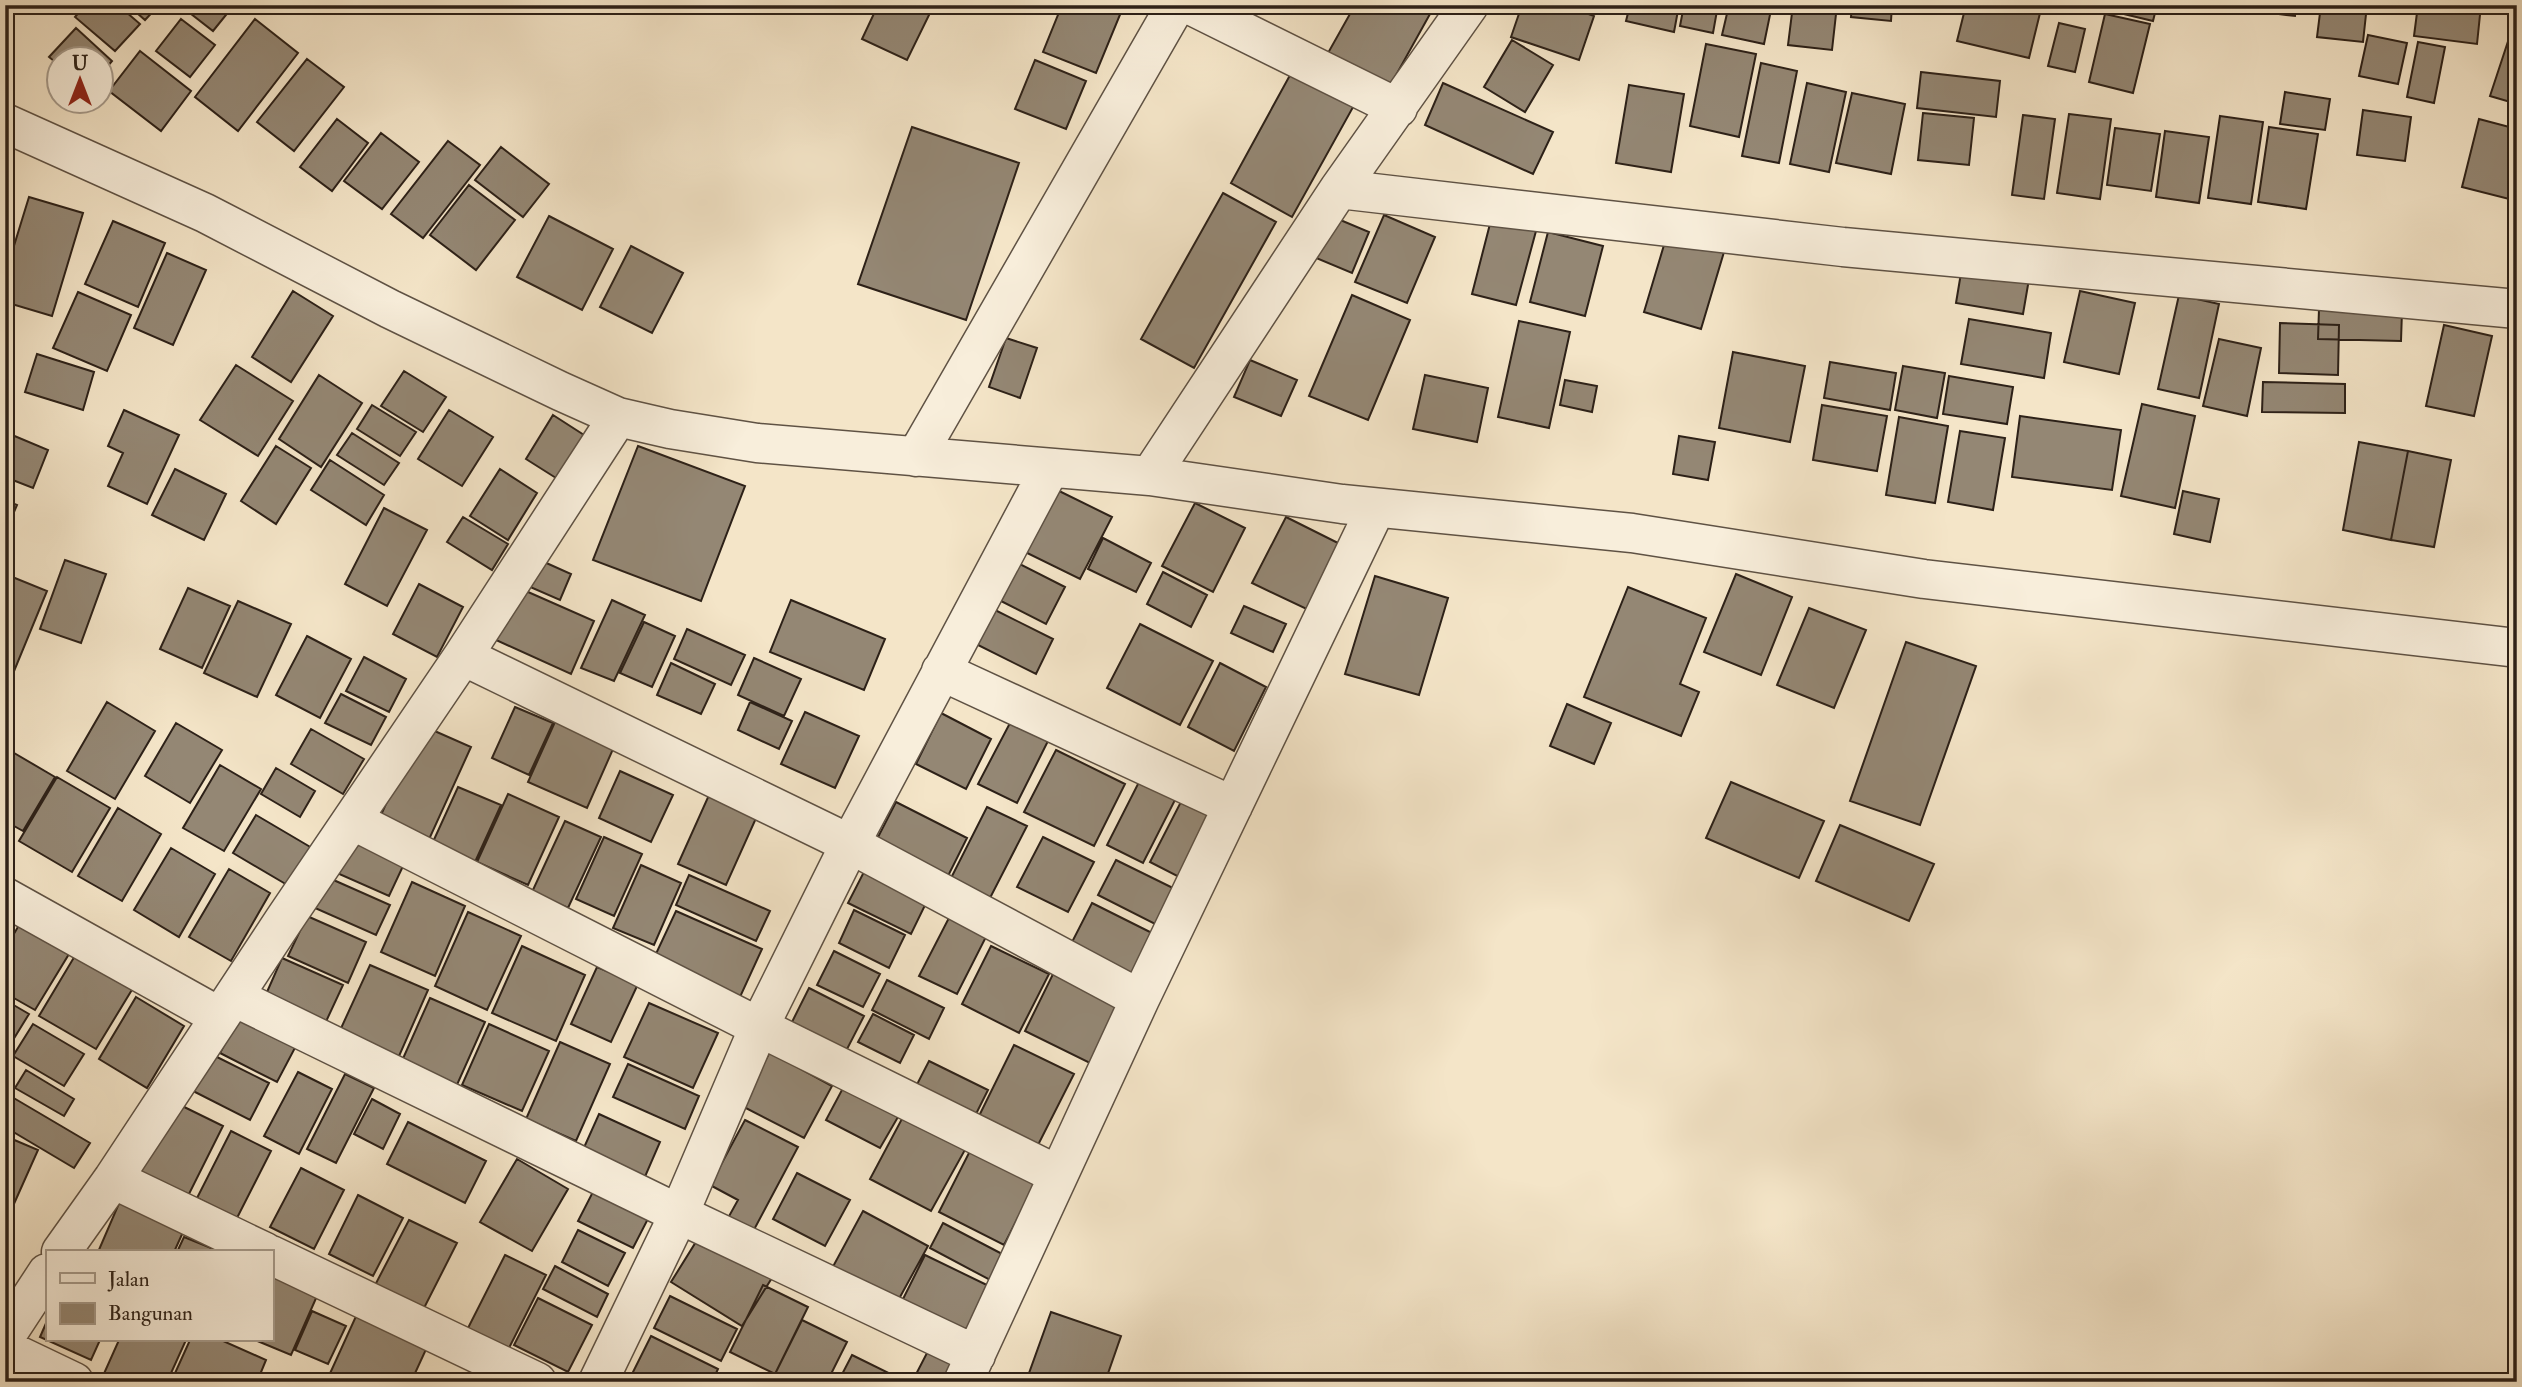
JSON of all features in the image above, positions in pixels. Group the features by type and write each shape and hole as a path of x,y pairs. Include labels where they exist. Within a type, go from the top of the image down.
{"street":[{"path":"916,457 1176,5"},
{"path":"1190,5 1398,108"},
{"path":"1150,476 1339,189 1469,5"},
{"path":"5,123 205,213 390,309 560,391 618,417 670,429 757,443 1150,476 1376,508 1632,533 1924,579 2517,648"},
{"path":"1339,189 1843,247 2517,309"},
{"path":"62,1250 113,1180 463,656 618,417"},
{"path":"598,1382 679,1214 759,1027 850,844 1050,468"},
{"path":"5,897 227,1007 679,1214 970,1369 1140,999 1376,508"},
{"path":"463,656 850,844 1140,999"},
{"path":"942,671 1233,806"},
{"path":"352,820 1058,1175"},
{"path":"113,1180 261,1250"},
{"path":"273,1256 537,1382"},
{"path":"5,1337 46,1275"},
{"path":"5,1349 74,1382"}],"building":[{"path":"85,5 118,5 140,24 116,50 116,46 109,46 75,17"},
{"path":"128,5 159,5 145,20"},
{"path":"189,5 234,5 213,31 186,10"},
{"path":"878,5 912,5 930,13 907,60 862,39"},
{"path":"1062,5 1124,5 1096,73 1043,52"},
{"path":"1355,5 1435,5 1390,86 1328,53"},
{"path":"1522,5 1564,5 1594,16 1579,60 1511,37"},
{"path":"1630,5 1679,5 1674,32 1626,21"},
{"path":"1684,5 1718,5 1713,33 1680,26"},
{"path":"1729,5 1772,5 1764,44 1722,35"},
{"path":"1793,5 1837,5 1832,50 1788,45"},
{"path":"1852,5 1892,5 1891,21 1851,17"},
{"path":"1966,5 2042,5 2029,58 1957,41"},
{"path":"2108,5 2157,5 2153,21 2107,10"},
{"path":"2271,5 2296,5 2295,16 2270,13"},
{"path":"2321,5 2367,5 2363,42 2317,37"},
{"path":"2418,5 2481,5 2477,44 2414,36"},
{"path":"2105,14 2150,24 2133,93 2089,82"},
{"path":"2517,14 2517,104 2490,96"},
{"path":"181,19 215,45 190,77 156,51"},
{"path":"255,19 298,53 238,131 195,97"},
{"path":"2059,23 2085,29 2075,72 2048,66"},
{"path":"76,28 96,46 59,46"},
{"path":"2368,35 2407,43 2398,84 2359,76"},
{"path":"1512,40 1553,65 1525,112 1484,87"},
{"path":"2418,42 2445,47 2434,103 2407,97"},
{"path":"1706,44 1756,54 1739,137 1690,126"},
{"path":"140,51 191,91 161,131 116,96 116,82"},
{"path":"307,59 344,87 294,151 257,122"},
{"path":"1035,60 1086,81 1066,129 1015,109"},
{"path":"1761,63 1797,71 1779,163 1742,156"},
{"path":"1295,66 1357,100 1292,217 1231,183"},
{"path":"1921,72 2000,81 1996,117 1917,108"},
{"path":"1443,83 1553,132 1533,174 1425,125"},
{"path":"1807,83 1846,92 1829,172 1790,164"},
{"path":"1629,85 1684,94 1671,172 1616,163"},
{"path":"2285,92 2330,99 2325,130 2280,124"},
{"path":"1852,93 1905,104 1891,174 1836,163"},
{"path":"2363,110 2411,117 2405,161 2357,155"},
{"path":"1923,113 1974,118 1969,165 1918,160"},
{"path":"2069,114 2111,119 2100,199 2057,193"},
{"path":"2023,115 2055,119 2044,199 2012,195"},
{"path":"2220,116 2263,122 2251,204 2208,198"},
{"path":"337,119 368,143 332,191 300,167"},
{"path":"2479,119 2517,129 2517,201 2462,187"},
{"path":"912,127 1019,163 966,320 858,284"},
{"path":"2269,127 2318,134 2306,209 2258,202"},
{"path":"2115,128 2160,134 2151,191 2107,185"},
{"path":"2165,131 2209,137 2199,203 2156,197"},
{"path":"381,133 419,162 382,209 344,181"},
{"path":"448,141 480,165 423,238 391,214"},
{"path":"501,147 549,184 523,217 475,180"},
{"path":"469,185 515,220 476,270 430,235"},
{"path":"1223,193 1276,222 1194,368 1141,339"},
{"path":"29,197 83,213 52,316 5,302 5,275"},
{"path":"1326,214 1369,232 1352,273 1309,255"},
{"path":"1384,215 1435,237 1407,303 1355,282"},
{"path":"549,216 613,249 582,310 517,277"},
{"path":"1491,220 1536,231 1516,305 1472,294"},
{"path":"113,221 165,243 138,307 85,284"},
{"path":"1548,232 1603,246 1585,316 1530,302"},
{"path":"1667,235 1724,252 1701,329 1644,312"},
{"path":"631,246 683,273 652,333 600,307"},
{"path":"167,253 206,270 173,345 134,328"},
{"path":"1962,267 2029,279 2023,314 1956,303"},
{"path":"293,291 333,316 291,382 252,357"},
{"path":"2080,291 2135,303 2119,374 2064,362"},
{"path":"78,292 131,315 107,371 53,348"},
{"path":"1352,295 1410,320 1368,420 1309,396"},
{"path":"2179,295 2219,304 2199,398 2158,389"},
{"path":"2319,309 2402,311 2401,341 2318,339"},
{"path":"1969,319 2051,333 2044,378 1961,364"},
{"path":"1519,321 1570,332 1549,428 1498,417"},
{"path":"2280,323 2339,325 2338,375 2279,373"},
{"path":"2444,325 2492,336 2474,416 2426,406"},
{"path":"1006,338 1037,348 1020,398 989,387"},
{"path":"2219,339 2261,348 2247,416 2203,406"},
{"path":"1733,352 1805,366 1790,442 1719,428"},
{"path":"37,354 94,372 83,410 25,392"},
{"path":"1250,360 1297,380 1281,416 1234,397"},
{"path":"1830,362 1896,373 1890,410 1824,398"},
{"path":"236,365 293,401 258,456 200,420"},
{"path":"1903,366 1945,373 1937,418 1895,410"},
{"path":"404,371 446,397 423,432 381,406"},
{"path":"319,375 362,403 321,467 279,439"},
{"path":"1425,375 1488,388 1477,442 1413,429"},
{"path":"1949,376 2013,387 2007,424 1943,414"},
{"path":"1565,380 1597,386 1592,412 1560,405"},
{"path":"2263,382 2345,384 2345,413 2262,412"},
{"path":"2142,404 2195,416 2175,508 2121,496"},
{"path":"372,405 416,432 400,456 357,429"},
{"path":"1822,405 1887,416 1877,471 1813,460"},
{"path":"124,410 179,435 147,504 108,486 123,453 108,446"},
{"path":"449,410 493,437 462,486 418,459"},
{"path":"553,415 584,435 556,478 526,459"},
{"path":"2020,416 2121,430 2112,490 2012,477"},
{"path":"1899,417 1948,426 1935,503 1886,495"},
{"path":"1960,431 2005,438 1993,510 1948,502"},
{"path":"5,432 48,450 33,488 5,477"},
{"path":"352,433 399,463 384,485 337,455"},
{"path":"1679,436 1715,442 1708,480 1673,474"},
{"path":"2359,442 2408,451 2391,540 2343,530"},
{"path":"276,446 311,468 276,524 241,501"},
{"path":"638,446 745,486 701,601 593,560"},
{"path":"2408,451 2451,460 2434,547 2391,540"},
{"path":"330,460 384,495 366,525 311,490"},
{"path":"175,469 226,494 204,540 152,515"},
{"path":"500,469 537,493 508,540 470,516"},
{"path":"1051,487 1112,517 1080,579 1019,549"},
{"path":"2183,491 2219,499 2210,542 2174,534"},
{"path":"5,500 17,505 5,533"},
{"path":"1195,503 1245,528 1213,592 1162,566"},
{"path":"384,508 427,530 387,606 345,584"},
{"path":"463,517 508,544 492,570 447,542"},
{"path":"1286,517 1348,548 1315,613 1252,583"},
{"path":"1103,538 1151,563 1136,592 1088,569"},
{"path":"533,557 571,574 560,600 521,583"},
{"path":"65,560 106,574 81,643 40,629"},
{"path":"1012,560 1065,587 1046,624 993,597"},
{"path":"1163,572 1207,595 1191,627 1147,604"},
{"path":"5,574 47,591 10,681 5,679"},
{"path":"1736,574 1792,597 1761,675 1704,652"},
{"path":"1375,576 1448,598 1419,695 1345,674"},
{"path":"419,584 463,607 437,657 393,634"},
{"path":"1628,587 1706,618 1680,684 1699,692 1681,736 1584,697"},
{"path":"188,588 230,606 202,668 160,649"},
{"path":"519,588 594,621 571,674 496,640"},
{"path":"612,600 645,615 614,681 581,668"},
{"path":"791,600 885,639 864,690 770,652"},
{"path":"238,601 291,624 257,697 204,673"},
{"path":"1244,606 1286,624 1273,652 1231,633"},
{"path":"991,608 1053,639 1036,674 974,643"},
{"path":"1809,608 1866,630 1834,708 1777,685"},
{"path":"644,622 675,636 652,687 620,673"},
{"path":"1140,624 1213,661 1180,725 1107,688"},
{"path":"687,629 745,655 731,685 674,659"},
{"path":"307,636 351,659 320,718 276,695"},
{"path":"1906,642 1976,666 1920,825 1850,801"},
{"path":"364,657 406,679 389,712 346,691"},
{"path":"754,658 801,679 784,716 738,695"},
{"path":"671,663 715,684 701,714 657,695"},
{"path":"1220,663 1266,687 1234,751 1188,727"},
{"path":"341,694 386,717 371,745 325,723"},
{"path":"107,702 155,731 115,799 67,771"},
{"path":"750,702 792,721 779,749 738,730"},
{"path":"1567,704 1611,723 1594,764 1550,746"},
{"path":"515,707 553,723 529,775 492,758"},
{"path":"805,712 859,736 835,788 781,764"},
{"path":"559,713 617,740 587,808 528,782"},
{"path":"941,713 991,739 966,789 916,764"},
{"path":"176,723 222,750 190,803 145,776"},
{"path":"1010,723 1048,741 1017,803 978,784"},
{"path":"421,725 471,747 426,846 377,824"},
{"path":"311,729 364,759 343,794 291,764"},
{"path":"9,750 55,777 23,831 5,821 5,757"},
{"path":"1056,750 1125,784 1094,846 1024,812"},
{"path":"220,765 261,789 224,851 183,828"},
{"path":"276,768 315,791 300,817 261,794"},
{"path":"620,771 673,795 651,842 599,818"},
{"path":"57,777 110,808 72,872 19,841"},
{"path":"1140,780 1176,798 1143,863 1107,845"},
{"path":"1731,782 1824,821 1799,878 1706,838"},
{"path":"458,787 501,805 475,862 432,844"},
{"path":"508,794 559,817 528,885 477,862"},
{"path":"1185,794 1218,811 1183,879 1150,862"},
{"path":"709,795 757,816 726,885 678,864"},
{"path":"896,802 967,838 948,876 876,841"},
{"path":"987,807 1027,826 989,900 950,880"},
{"path":"118,808 161,834 122,901 78,876"},
{"path":"256,815 312,848 289,886 233,853"},
{"path":"565,821 601,837 568,908 532,892"},
{"path":"1840,825 1934,864 1909,921 1816,881"},
{"path":"604,837 642,854 614,916 576,899"},
{"path":"1043,837 1094,862 1068,912 1017,887"},
{"path":"351,841 404,864 389,896 337,873"},
{"path":"171,848 215,874 179,937 134,910"},
{"path":"1116,860 1175,889 1157,925 1098,895"},
{"path":"641,865 681,883 654,945 613,928"},
{"path":"867,866 929,897 911,934 848,903"},
{"path":"229,869 270,893 231,961 189,937"},
{"path":"689,875 770,911 756,941 676,905"},
{"path":"329,878 390,905 376,935 315,908"},
{"path":"412,882 465,906 435,976 381,952"},
{"path":"1092,903 1164,939 1143,981 1071,944"},
{"path":"854,910 905,935 889,968 839,943"},
{"path":"953,910 990,929 957,994 919,976"},
{"path":"676,911 762,949 740,997 654,958"},
{"path":"468,912 521,936 487,1010 435,986"},
{"path":"307,916 366,942 348,983 288,956"},
{"path":"22,920 72,949 35,1010 5,993 5,949"},
{"path":"522,946 585,975 556,1041 492,1013"},
{"path":"991,946 1049,974 1019,1033 962,1004"},
{"path":"834,951 880,974 863,1007 817,985"},
{"path":"76,954 133,988 96,1049 39,1016"},
{"path":"282,958 343,985 323,1028 263,1001"},
{"path":"370,965 428,990 396,1063 337,1037"},
{"path":"597,967 638,984 611,1042 571,1024"},
{"path":"1055,970 1128,1006 1098,1067 1025,1031"},
{"path":"887,980 944,1008 929,1039 872,1010"},
{"path":"809,988 864,1016 844,1055 789,1028"},
{"path":"136,997 184,1026 147,1088 99,1059"},
{"path":"430,998 485,1022 456,1087 401,1063"},
{"path":"5,1000 29,1014 5,1053"},
{"path":"649,1003 718,1033 693,1088 624,1057"},
{"path":"873,1014 914,1035 900,1063 858,1042"},
{"path":"240,1015 297,1044 277,1082 220,1053"},
{"path":"33,1024 84,1054 64,1086 13,1056"},
{"path":"489,1024 549,1051 522,1111 462,1085"},
{"path":"560,1042 610,1064 576,1141 526,1119"},
{"path":"1014,1045 1074,1074 1037,1147 978,1118"},
{"path":"770,1052 832,1086 804,1138 740,1105"},
{"path":"211,1054 269,1083 250,1120 193,1091"},
{"path":"929,1061 988,1090 970,1126 911,1096"},
{"path":"628,1064 699,1096 685,1129 613,1097"},
{"path":"26,1070 74,1099 64,1116 15,1088"},
{"path":"298,1072 332,1089 299,1154 264,1136"},
{"path":"345,1074 374,1088 336,1163 307,1149"},
{"path":"843,1088 898,1117 880,1148 826,1120"},
{"path":"12,1097 90,1143 74,1168 5,1127 5,1109"},
{"path":"372,1099 400,1114 383,1149 354,1134"},
{"path":"174,1102 223,1126 187,1198 138,1173"},
{"path":"599,1114 660,1142 644,1179 582,1152"},
{"path":"904,1115 966,1148 931,1211 870,1179"},
{"path":"745,1120 798,1147 748,1241 723,1227 738,1200 710,1185"},
{"path":"408,1122 486,1161 465,1203 387,1164"},
{"path":"231,1131 271,1151 237,1218 197,1198"},
{"path":"5,1136 38,1150 5,1224"},
{"path":"973,1145 1039,1177 1004,1245 939,1212"},
{"path":"517,1159 568,1189 532,1251 480,1222"},
{"path":"301,1168 344,1190 314,1249 270,1227"},
{"path":"797,1173 850,1200 825,1246 773,1219"},
{"path":"597,1184 652,1211 633,1248 578,1221"},
{"path":"358,1195 403,1218 373,1276 329,1254"},
{"path":"120,1201 184,1230 175,1250 99,1250"},
{"path":"863,1211 928,1246 894,1308 829,1274"},
{"path":"409,1220 457,1243 421,1314 373,1289"},
{"path":"943,1223 1006,1256 992,1281 930,1248"},
{"path":"704,1229 775,1273 742,1326 671,1282"},
{"path":"578,1230 625,1253 608,1286 562,1262"},
{"path":"184,1237 216,1250 178,1250"},
{"path":"505,1255 546,1275 508,1350 467,1330"},
{"path":"925,1255 991,1287 965,1337 900,1305"},
{"path":"555,1266 608,1294 597,1317 543,1289"},
{"path":"273,1277 317,1296 291,1355 260,1342 273,1342"},
{"path":"763,1285 808,1307 775,1374 730,1352"},
{"path":"670,1296 737,1329 721,1361 654,1328"},
{"path":"538,1298 592,1325 568,1372 514,1345"},
{"path":"312,1311 346,1326 328,1364 295,1350"},
{"path":"1051,1312 1121,1336 1105,1382 1044,1382 1028,1376"},
{"path":"357,1314 428,1345 411,1382 327,1380"},
{"path":"802,1320 847,1342 827,1382 771,1382"},
{"path":"46,1323 46,1340 40,1337"},
{"path":"651,1336 718,1369 712,1382 628,1382"},
{"path":"51,1342 99,1342 91,1360"},
{"path":"118,1342 185,1342 167,1382 110,1382 102,1378"},
{"path":"189,1342 226,1342 266,1360 257,1382 171,1382"},
{"path":"928,1351 964,1369 957,1382 912,1382"},
{"path":"852,1355 903,1380 903,1382 838,1382"}]}
